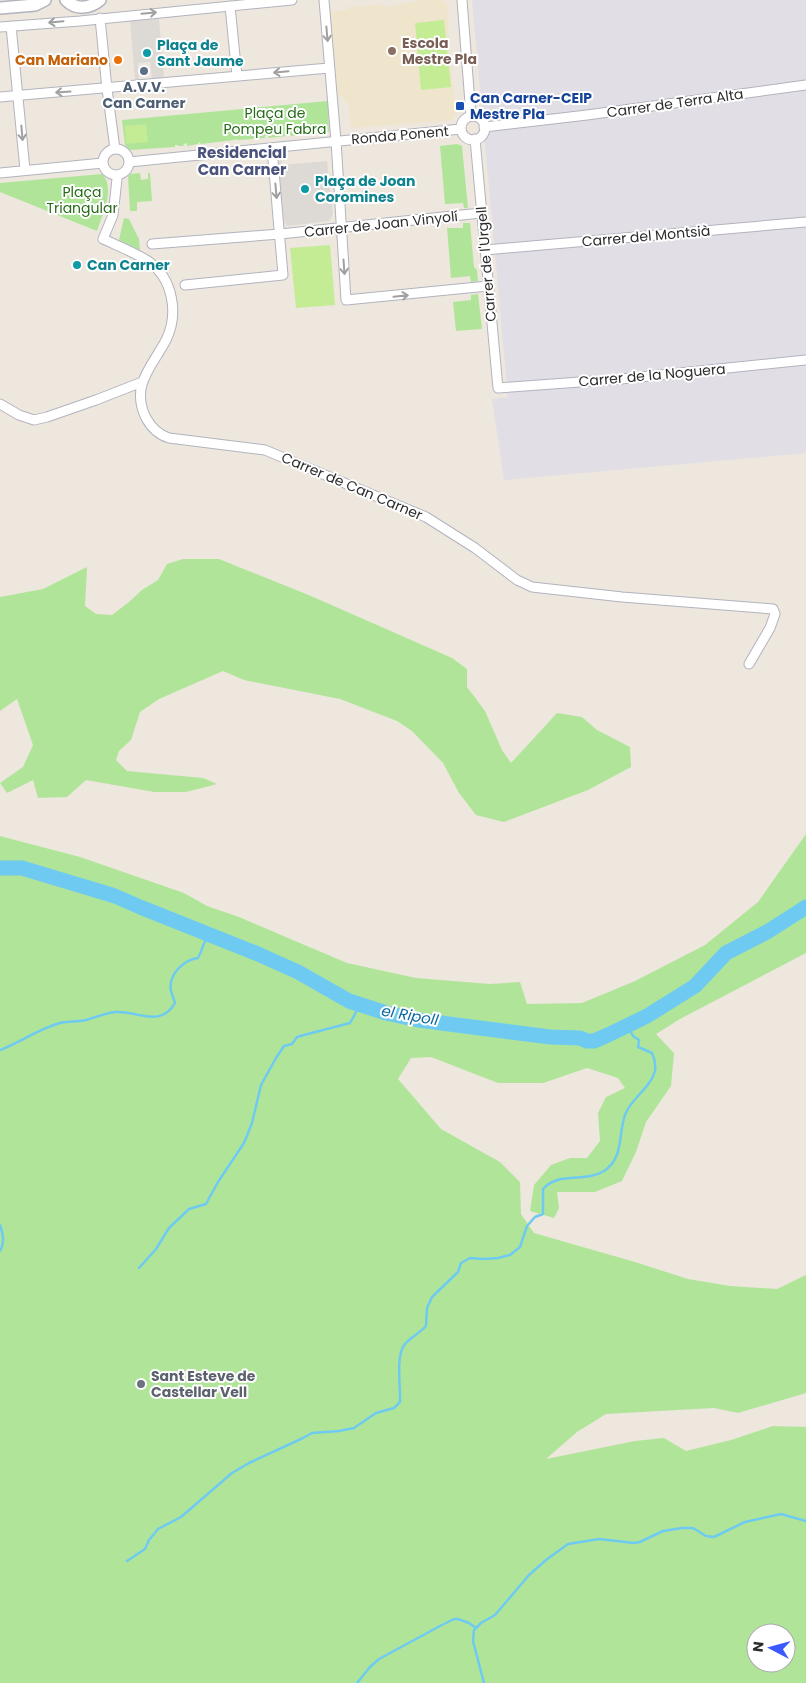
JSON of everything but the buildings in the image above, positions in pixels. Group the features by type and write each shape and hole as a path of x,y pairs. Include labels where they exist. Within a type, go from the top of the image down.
{"street":[{"path":"0,8 35,5 45,0"},
{"path":"66,0 77,7 92,5 100,0"},
{"path":"0,27 292,0"},
{"path":"324,0 336,141 346,300 353,301 488,286"},
{"path":"462,0 471,116"},
{"path":"230,6 237,76"},
{"path":"100,18 115,149"},
{"path":"11,26 25,170"},
{"path":"0,97 330,68"},
{"name":"Carrer de Terra Alta","path":"484,127 806,86"},
{"path":"471,116 480,119 484,127 482,136 475,140 467,138 461,129 463,122 471,116"},
{"name":"Ronda Ponent","path":"129,162 461,129"},
{"name":"Carrer de l'Urgell","path":"475,140 498,388"},
{"path":"185,285 283,275 272,148"},
{"path":"115,149 124,151 128,156 129,162 124,172 116,174 109,172 103,163 105,155 115,149"},
{"path":"0,173 103,163"},
{"name":"Carrer de Can Carner","path":"116,174 112,215 103,239 133,253 156,268 167,284 172,300 170,330 142,382 141,401 144,412 150,424 162,436 265,450 426,517 475,548 517,580 532,587 622,597 772,609 775,614 771,625 749,664"},
{"name":"Carrer de Joan Vinyolí","path":"152,244 280,234 481,213"},
{"name":"Carrer del Montsià","path":"485,250 806,222"},
{"name":"Carrer de la Noguera","path":"498,388 621,379 806,360"},
{"path":"0,404 18,415 34,420 72,409 142,382"}],"shaded area":[{"name":"Escola Mestre Pla","path":"424,0 442,0 447,2 451,72 457,115 453,116 454,120 351,128 349,106 342,96 338,99 329,12 347,10 347,7 384,4 384,7"},
{"path":"472,0 806,0 806,453 504,480 492,399 508,397"},
{"name":"Plaça de Sant Jaume","path":"159,19 164,77 152,79 150,62 138,63 139,80 135,81 130,21"},
{"name":"Plaça de Joan Coromines","path":"281,160 282,165 327,161 333,214 329,221 288,226 284,222 277,164"}],"green space":[{"path":"444,20 451,87 421,90 415,23"},
{"name":"Plaça de Pompeu Fabra","path":"328,101 329,132 310,134 310,132 306,132 306,134 291,136 287,134 287,136 269,138 265,136 265,138 237,139 201,144 199,142 198,144 187,146 187,143 183,146 175,145 175,147 130,150 125,145 122,120"},
{"path":"146,124 148,142 126,144 125,126"},
{"path":"457,144 462,146 468,208 464,208 463,203 445,204 440,146"},
{"path":"140,173 141,180 148,179 148,173 150,173 152,201 137,202 137,211 130,211 128,177 130,174"},
{"name":"Plaça Triangular","path":"102,174 106,180 108,194 97,231 0,192 0,183"},
{"path":"124,218 129,219 139,239 140,250 119,240"},
{"path":"463,223 470,223 474,267 477,270 478,281 471,282 470,276 451,278 447,228 463,228"},
{"path":"330,245 335,305 296,308 290,248"},
{"path":"478,294 482,329 456,331 453,302 471,300 471,295"},
{"path":"183,559 219,559 311,596 452,658 467,669 467,687 485,711 502,750 511,763 557,713 582,717 597,730 630,747 631,767 588,790 504,822 476,815 459,793 443,763 412,731 397,721 340,699 244,680 223,671 159,699 140,712 131,740 119,751 116,760 127,771 203,778 217,784 186,792 154,792 86,780 67,797 38,798 33,780 7,793 0,783 23,767 33,745 17,699 0,711 0,597 43,589 87,567 85,606 96,614 112,615 142,590 158,580 167,564"},
{"path":"806,834 806,953 680,1019 656,1034 674,1053 671,1086 646,1122 636,1152 622,1181 595,1192 557,1192 559,1208 554,1218 530,1211 534,1185 551,1165 570,1158 587,1158 600,1141 598,1113 606,1097 625,1088 618,1078 587,1068 543,1083 498,1083 431,1057 411,1058 398,1079 441,1129 500,1162 520,1182 521,1214 534,1233 688,1279 730,1286 777,1289 806,1275 806,1393 738,1413 714,1408 606,1414 577,1432 546,1459 635,1441 664,1438 686,1451 731,1440 773,1426 806,1427 806,1683 0,1683 0,836 80,857 184,893 207,906 239,917 347,963 416,978 490,984 520,982 527,1004 582,1003 635,981 705,945 758,902"}],"waterway":[{"name":"el Ripoll","path":"0,868 22,868 115,896 258,954 298,972 349,1001 386,1013 418,1020 550,1037 580,1038 587,1041 594,1041 647,1016 695,986 726,953 767,932 806,907"},
{"path":"0,1050 60,1023 86,1020 116,1012 156,1017 163,1015 175,1003 171,991 174,974 182,965 198,958 209,935"},
{"path":"139,1268 156,1249 169,1228 189,1209 206,1204 244,1143 252,1123 261,1085 284,1046 292,1044 297,1037 350,1023 360,1005"},
{"path":"127,1561 145,1549 149,1540 158,1529 181,1517 232,1473 249,1463 312,1433 354,1428 376,1413 394,1408 400,1402 399,1364 402,1349 407,1342 426,1326 427,1308 432,1297 458,1272 461,1263 470,1258 498,1258 510,1255 520,1247 527,1226 535,1217 543,1214 543,1189 557,1180 597,1174 604,1171 615,1160 625,1115 632,1103 649,1083 655,1071 652,1053 638,1047 639,1040 633,1036 628,1027"},
{"path":"0,1225 3,1238 0,1251"},
{"path":"484,1683 473,1641 474,1630 481,1623 495,1615 529,1575 568,1544 599,1539 634,1543 663,1531 682,1528 693,1528 706,1536 714,1537 745,1522 781,1514 806,1521"},
{"path":"357,1683 379,1659 454,1619 469,1623 476,1628"}],"place":[{"name":"Escola Mestre Pla","path":"392,51"},
{"name":"Plaça de Sant Jaume","path":"147,53"},
{"name":"Can Mariano","path":"118,60"},
{"name":"A.V.V. Can Carner","path":"144,71"},
{"name":"Can Carner-CEIP Mestre Pla","path":"460,106"},
{"name":"Plaça de Joan Coromines","path":"305,189"},
{"name":"Can Carner","path":"77,265"},
{"name":"Sant Esteve de Castellar Vell","path":"141,1384"}],"district":[{"name":"Residencial Can Carner","path":"242,160"}]}
